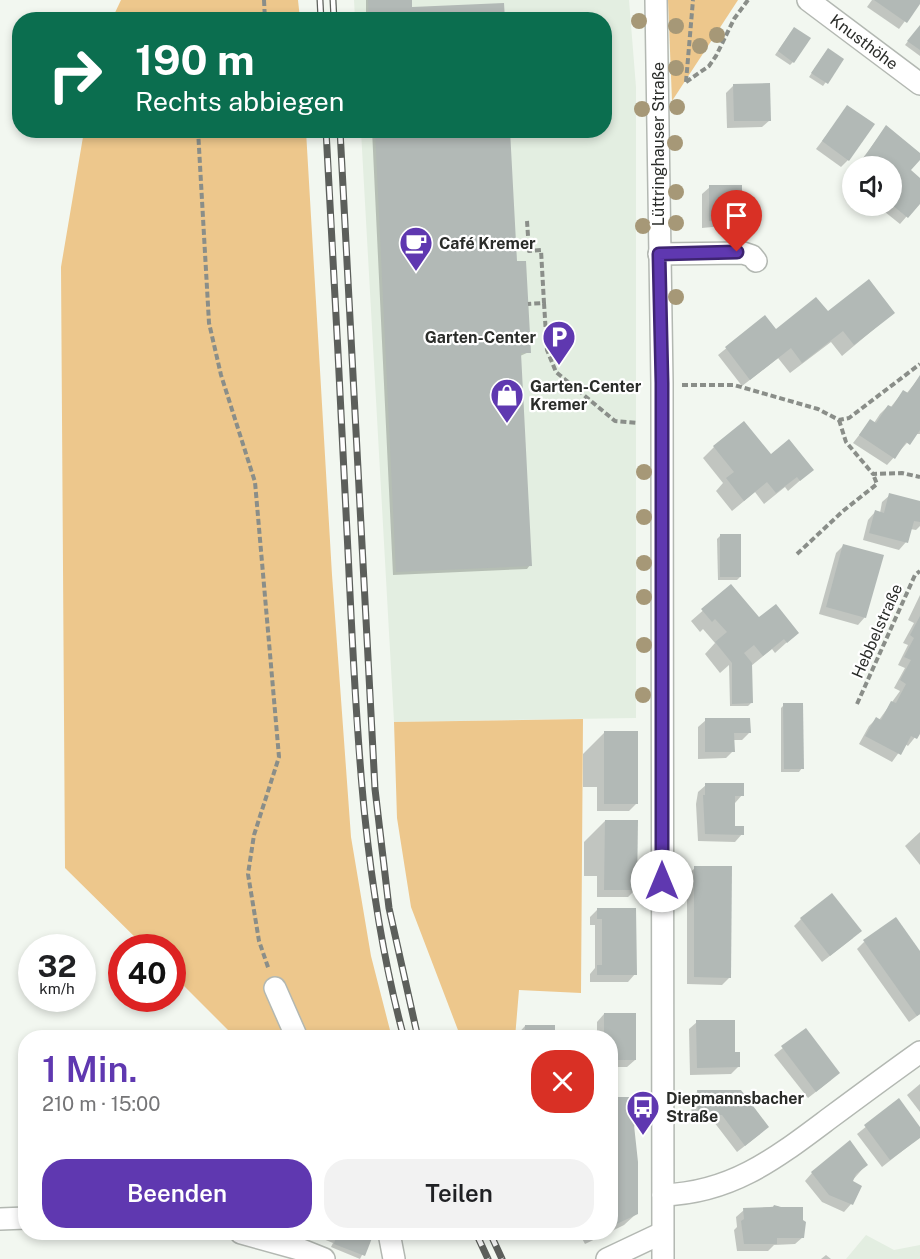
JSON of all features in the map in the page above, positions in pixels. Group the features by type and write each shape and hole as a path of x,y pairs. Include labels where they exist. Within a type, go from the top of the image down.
{"street":[{"name":"Lüttringhauser Straße","path":"656,0 662,383 663,1259"},
{"name":"Knusthöhe","path":"808,0 920,84"},
{"path":"659,254 737,252 747,253 756,261"},
{"path":"275,988 293,1030"},
{"path":"663,1195 686,1194 714,1188 750,1174 920,1052"},
{"path":"0,1219 18,1218"},
{"path":"607,1259 662,1233"},
{"path":"263,1240 324,1259"},
{"path":"390,1240 394,1259"}],"path":[{"path":"693,0 686,82 709,66 747,0"},
{"path":"198,138 209,323 220,375 255,482 256,493 279,757 254,835 249,874 259,941 275,988"},
{"path":"527,221 529,251 541,250 547,350 556,372 615,421 639,423"},
{"path":"528,304 544,303"},
{"path":"698,386 734,385 818,409 839,420 849,418 920,364"},
{"path":"797,554 843,511 877,484 873,474 846,442 839,420"},
{"path":"873,474 902,473 920,477"},
{"name":"Hebbelstraße","path":"857,704 915,575 920,571"}],"shaded area":[{"path":"121,0 298,0 299,12 115,12"},
{"name":"Garten-Center Kremer","path":"354,0 629,0 636,87 636,718 394,722 361,138 612,138 612,12 355,12"},
{"path":"668,0 738,0 672,101"},
{"path":"83,138 306,138 332,575 351,837 371,956 390,1030 228,1030 186,988 186,934 132,934 65,868 61,267"},
{"path":"583,719 581,993 519,990 516,1030 458,1030 411,907 397,818 394,722"},
{"path":"866,1235 894,1250 920,1245 920,1259 846,1259"}],"building":[{"path":"368,0 412,0 412,7 504,3 505,12 369,12"},
{"path":"874,0 920,0 920,4 907,23"},
{"path":"920,25 920,50 907,41"},
{"path":"794,27 811,38 794,63 778,51"},
{"path":"828,48 844,59 828,84 811,73"},
{"path":"770,83 771,121 734,121 733,84"},
{"path":"847,105 875,124 853,156 842,156 822,141"},
{"path":"886,125 920,153 920,160 911,170 920,178 920,204 908,218 902,213 902,156 865,156"},
{"path":"375,138 510,138 517,261 526,261 531,353 521,353 532,566 396,572"},
{"path":"709,185 742,185 742,218 709,221"},
{"path":"869,279 895,313 854,345 843,331 802,363 791,348 750,380 725,347 765,315 776,329 816,297 828,311"},
{"path":"920,375 920,430 910,445 906,442 895,459 859,435 870,419 876,423 888,405 892,407 903,390 908,393"},
{"path":"744,421 771,454 789,439 814,470 800,481 797,477 776,493 767,482 744,501 726,478 734,472 713,446"},
{"path":"889,493 920,501 920,522 914,521 908,543 869,533 875,510 884,513"},
{"path":"720,534 741,534 741,577 720,577"},
{"path":"843,544 884,555 866,618 826,607"},
{"path":"731,584 759,617 776,604 799,633 787,643 784,639 763,656 754,645 744,653 752,663 753,703 732,704 732,663 715,642 727,632 715,619 712,622 701,609"},
{"path":"920,616 920,734 917,739 911,736 901,755 865,736 876,717 881,720 891,701 896,703 906,684 900,680 911,660 904,657 914,638 910,635"},
{"path":"783,703 803,703 804,769 784,769"},
{"path":"705,718 750,718 751,733 734,733 735,752 705,752"},
{"path":"604,731 638,731 638,804 604,804"},
{"path":"705,783 744,783 744,796 735,796 735,826 744,826 744,835 705,834 703,795 705,795"},
{"path":"605,820 638,820 637,890 604,890"},
{"path":"694,866 732,866 731,978 694,977"},
{"path":"832,893 862,931 830,956 800,918"},
{"path":"597,908 636,908 637,975 597,975 597,965 602,965 602,919 597,919"},
{"path":"896,917 920,951 920,1014 917,1016 863,940"},
{"path":"604,1013 636,1013 636,1060 618,1060 618,1030 604,1030"},
{"path":"696,1020 735,1020 735,1052 740,1052 740,1067 697,1068"},
{"path":"525,1025 555,1025 555,1030 525,1030"},
{"path":"806,1028 840,1073 816,1092 781,1046"},
{"path":"697,1090 741,1090 769,1127 745,1146 722,1115 698,1115"},
{"path":"618,1097 637,1097 637,1125 634,1125 638,1162 638,1214 618,1223"},
{"path":"899,1098 920,1127 920,1138 890,1160 864,1125"},
{"path":"850,1140 868,1165 856,1174 853,1181 862,1186 853,1205 829,1195 811,1172"},
{"path":"774,1205 803,1207 803,1220 806,1222 804,1238 777,1238 777,1244 744,1244 741,1221 744,1219 743,1208 773,1207"},
{"path":"335,1240 371,1240 365,1256 334,1244"}],"railway":[{"path":"320,0 321,12"},
{"path":"333,0 334,12"},
{"path":"326,138 354,674 363,796 378,918 402,1030"},
{"path":"340,138 375,789 389,908 416,1030"},
{"path":"479,1240 488,1259"},
{"path":"493,1240 502,1259"}],"place":[{"name":"Café Kremer","path":"416,272"},
{"name":"Garten-Center","path":"559,366"},
{"name":"Garten-Center Kremer","path":"507,424"},
{"name":"Diepmannsbacher Straße","path":"643,1136"}],"route":[{"path":"662,881 660,707 662,383 659,254 737,252"}]}
